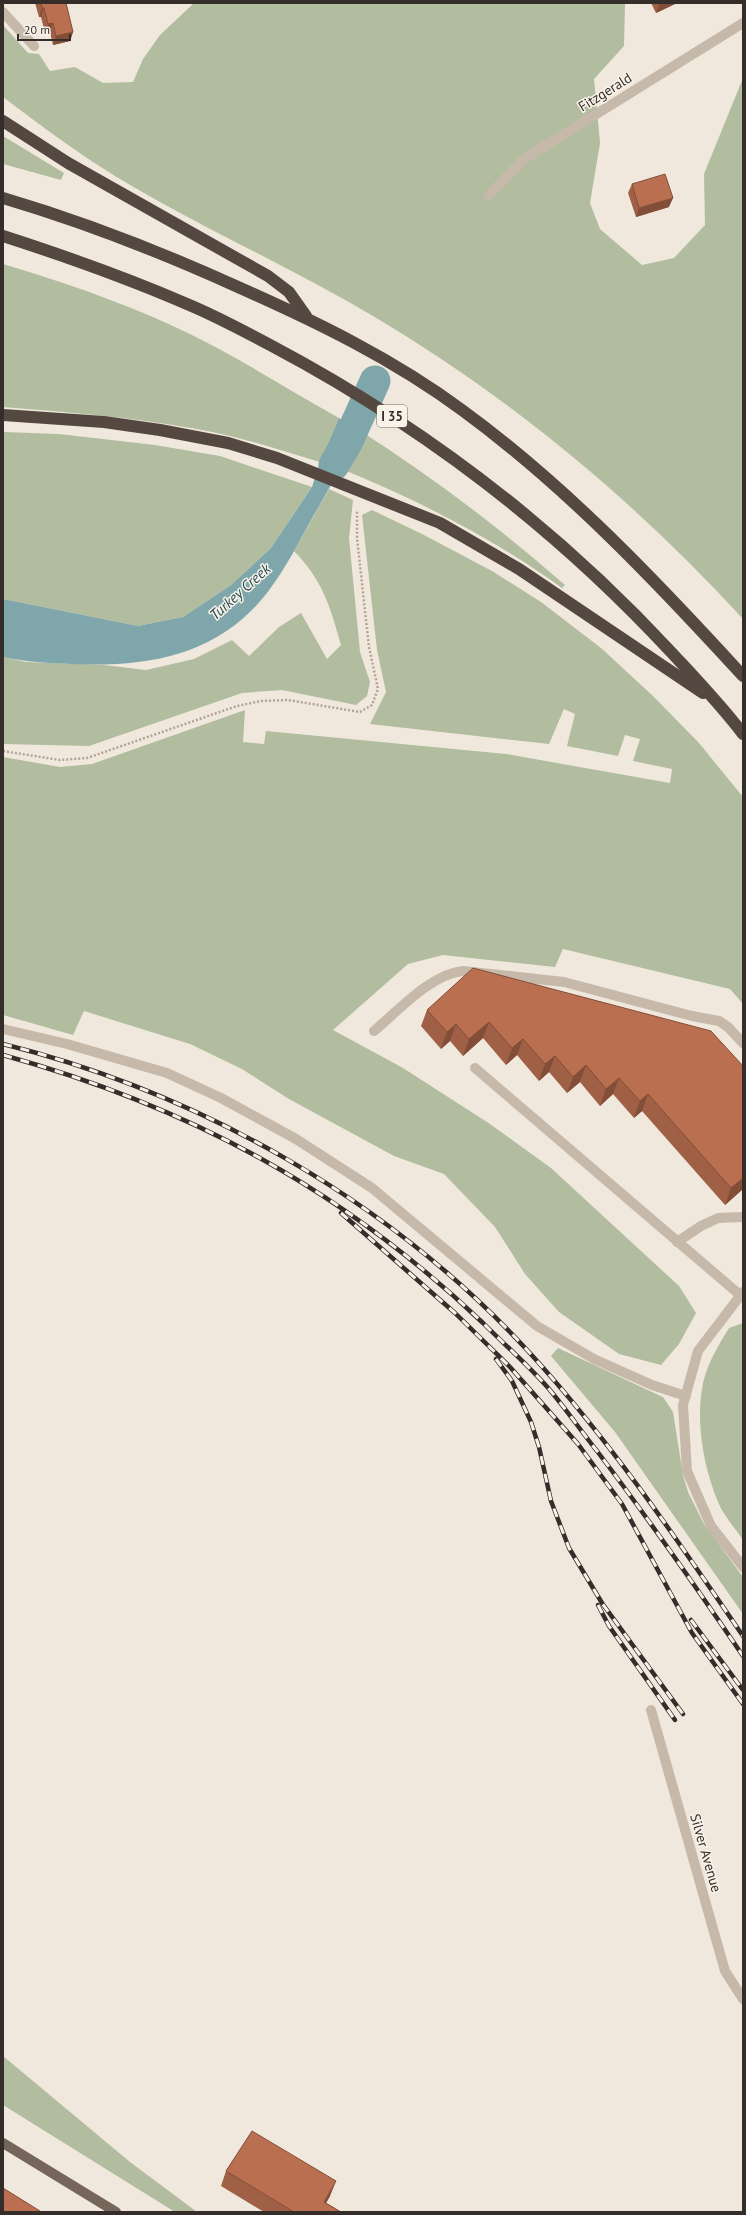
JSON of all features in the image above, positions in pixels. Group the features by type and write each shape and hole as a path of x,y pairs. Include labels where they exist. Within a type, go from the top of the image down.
{"highway":[{"path":"3,121 68,163 268,276 289,292 307,317"},
{"path":"3,198 83,223 179,260 307,317 367,348 461,409 517,452 609,536 683,611 743,676"},
{"name":"I 35","path":"3,236 120,276 188,304 314,368 387,413 456,460 535,520 585,563 639,617 721,706 743,734"},
{"path":"3,415 104,422 160,430 228,443 277,458 440,523 519,569 721,706"}],"main road":[{"path":"3,2143 109,2210"}],"street":[{"path":"3,12 34,46"},
{"name":"Fitzgerald","path":"489,195 524,159 743,23"},
{"path":"374,1031 435,981 452,972 464,971 564,982 692,1016 719,1021 728,1027 743,1043"},
{"path":"3,1029 66,1044 167,1073 296,1139 372,1188 537,1326 594,1359 652,1385 686,1396"},
{"path":"475,1068 677,1242 741,1294 698,1351 683,1406 687,1471 710,1526 743,1567"},
{"path":"677,1242 701,1226 718,1218 743,1217"},
{"name":"Silver Avenue","path":"651,1710 724,1971 743,1998"}],"path":[{"path":"3,751 60,760 87,758 237,706 261,701 288,700 360,712 372,705 378,689 369,647 357,538 357,511"}],"green space":[{"path":"194,3 625,3 624,46 594,79 600,143 590,203 600,229 642,265 674,258 705,225 704,174 743,78 743,619 702,575 615,493 569,454 474,381 373,316 309,280 147,195 115,176 72,148 3,97 3,25 28,53 39,54 50,71 75,67 103,83 133,82 143,59 160,35"},
{"path":"3,136 64,173 61,180 3,164"},
{"path":"3,264 87,291 169,324 221,350 339,418 320,462 240,438 191,428 120,418 3,407"},
{"path":"3,432 59,434 155,445 220,456 312,487 271,548 231,585 183,617 138,626 3,599"},
{"path":"362,432 389,449 441,486 516,544 565,585 562,588 510,553 456,522 400,494 342,469"},
{"path":"329,489 353,500 349,538 360,652 370,682 367,696 356,705 282,690 242,693 89,746 3,744 3,657 26,662 104,665 146,670 194,659 232,640 249,656 279,627 301,613 327,659 341,645 333,618 319,584 304,562 294,551"},
{"path":"372,510 422,534 492,571 541,602 601,648 653,696 699,743 743,797 743,1004 730,989 563,949 555,967 443,955 408,964 333,1030 403,1068 490,1124 551,1168 679,1286 696,1313 679,1344 661,1365 619,1354 559,1312 525,1274 495,1227 444,1174 394,1156 289,1099 242,1069 190,1044 84,1011 73,1035 3,1015 3,757 60,767 92,764 245,710 243,742 264,744 266,731 506,754 670,783 672,769 633,761 640,739 625,735 618,756 567,746 575,714 564,709 549,744 370,724 386,692 377,650 362,515"},
{"path":"743,1323 743,1540 723,1512 713,1489 702,1446 700,1403 706,1373 712,1357 729,1328"},
{"path":"558,1348 663,1397 673,1412 683,1475 688,1492 704,1524 743,1577 743,1614 615,1432 551,1356"},
{"path":"3,2056 130,2162 197,2212 175,2212 3,2105"}],"water":[{"path":"339,418 362,432 272,587 252,610 233,627 212,640 191,649 145,661 97,665 46,663 3,657 3,599 138,626 183,617 231,585 271,548 312,487 320,462"}],"building":[{"path":"41,3 66,3 73,32 56,36 53,23 48,24 44,8 42,8"},
{"path":"665,174 673,198 639,208 632,184"},
{"path":"473,968 711,1031 743,1066 743,1178 731,1188 648,1094 640,1101 619,1078 606,1089 586,1065 573,1077 555,1056 545,1064 523,1039 512,1048 489,1022 469,1039 456,1024 447,1032 427,1010"},
{"path":"252,2131 336,2181 324,2202 341,2212 294,2212 226,2171"},
{"path":"3,2188 40,2211 3,2212"}],"waterway":[{"name":"Turkey Creek","path":"334,465 348,441 375,381"}],"railway":[{"path":"3,1044 76,1065 149,1092 219,1123 288,1160 353,1201 415,1247 474,1297 528,1351 558,1384 641,1490 693,1562 743,1636"},
{"path":"3,1055 72,1076 137,1100 200,1127 260,1158 318,1193 375,1232 430,1275 483,1323 549,1389 616,1476 690,1578 743,1656"},
{"path":"341,1213 455,1313 510,1367 578,1444 622,1504 692,1633 743,1704"},
{"path":"496,1359 512,1381 531,1422 539,1447 551,1501 569,1548 602,1603 683,1714"},
{"path":"598,1605 609,1626 675,1720"},
{"path":"691,1620 743,1690"}]}
